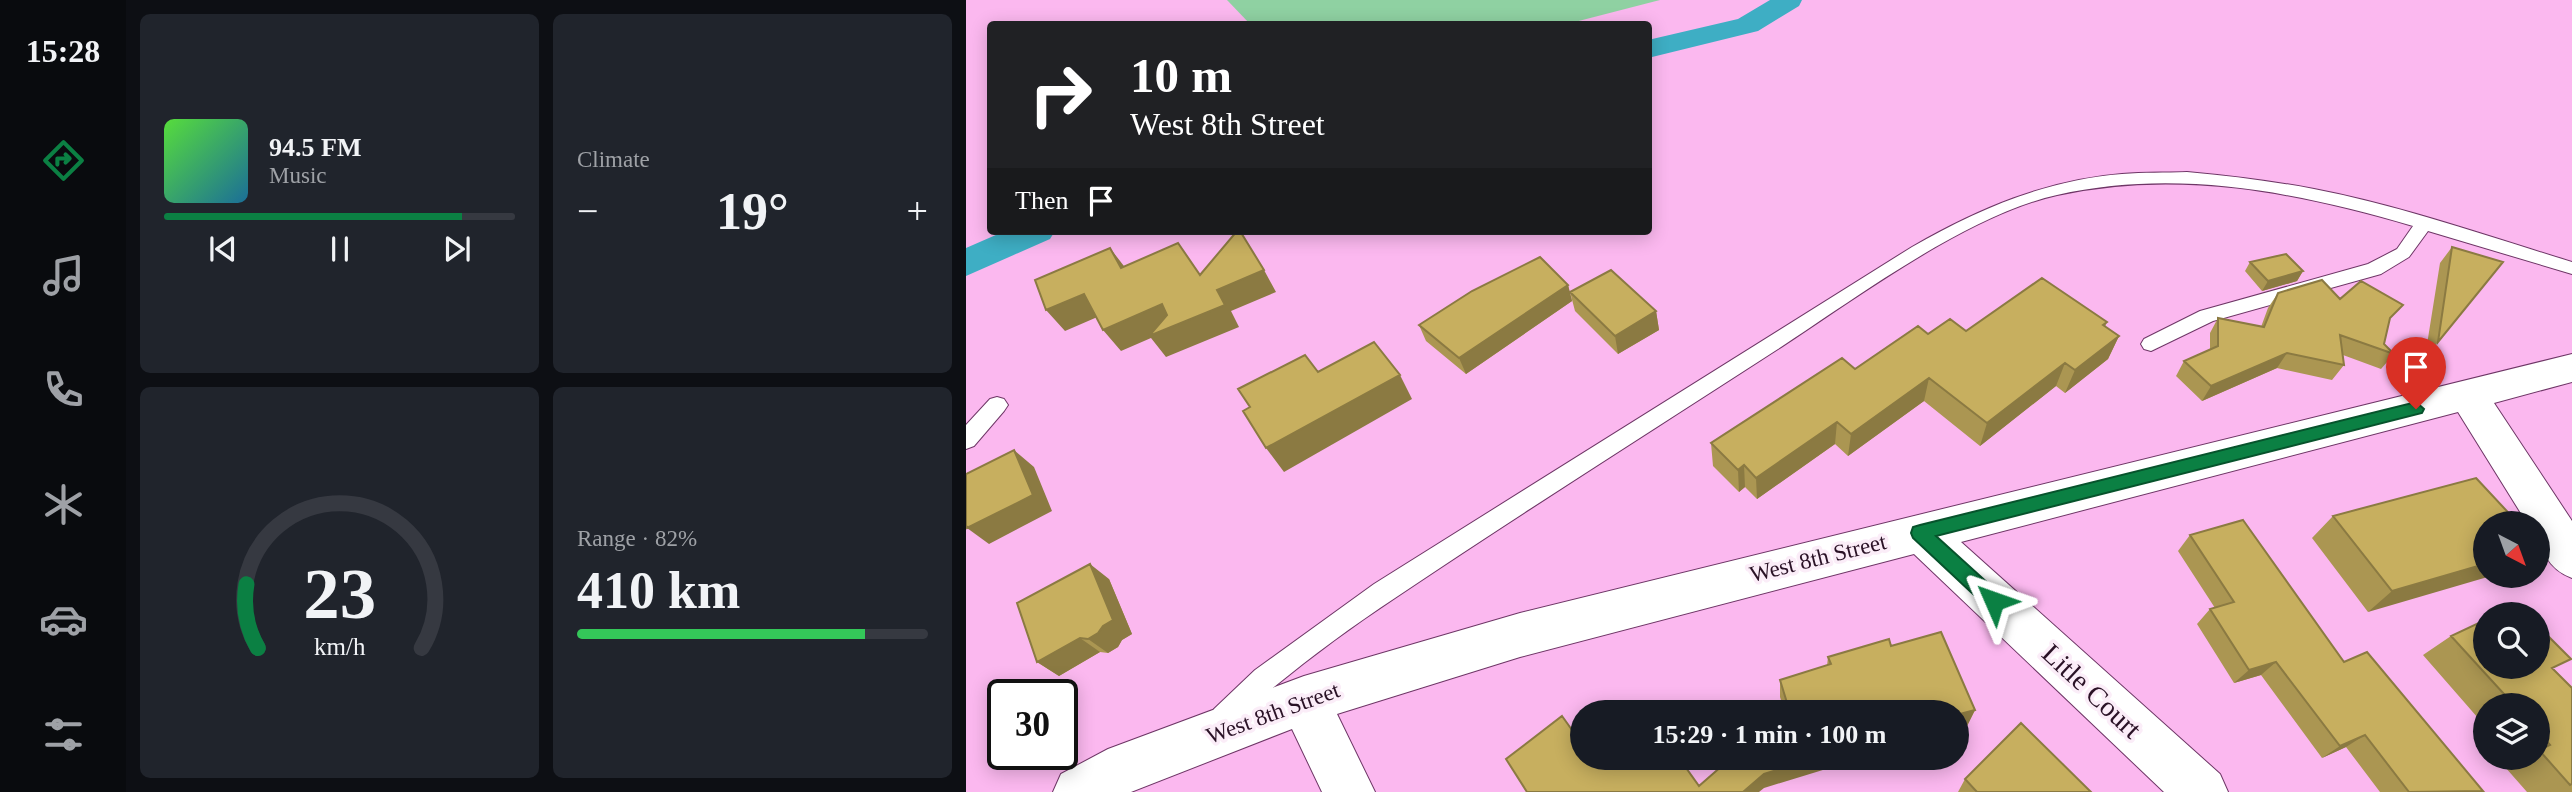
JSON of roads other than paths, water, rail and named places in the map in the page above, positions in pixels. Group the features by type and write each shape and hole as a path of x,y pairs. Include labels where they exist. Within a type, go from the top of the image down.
{"street":[{"name":"West 8th Street","path":"1079,792 1108,775 1304,700 1520,635 2572,368"},
{"path":"2468,395 2572,558"},
{"name":"Litle Court","path":"1920,533 2202,792"},
{"path":"1304,700 1349,792"}],"lane":[{"path":"1208,736 1264,679 1383,592 1875,277 1951,232 2054,190 2131,177 2167,175 2240,180 2294,188 2572,268"},
{"path":"2151,344 2207,316 2374,269 2403,253 2414,241 2423,224"},
{"path":"966,440 997,405"}],"waterway":[{"path":"1652,48 1748,25 1789,0"},
{"path":"966,263 1028,235"}]}
